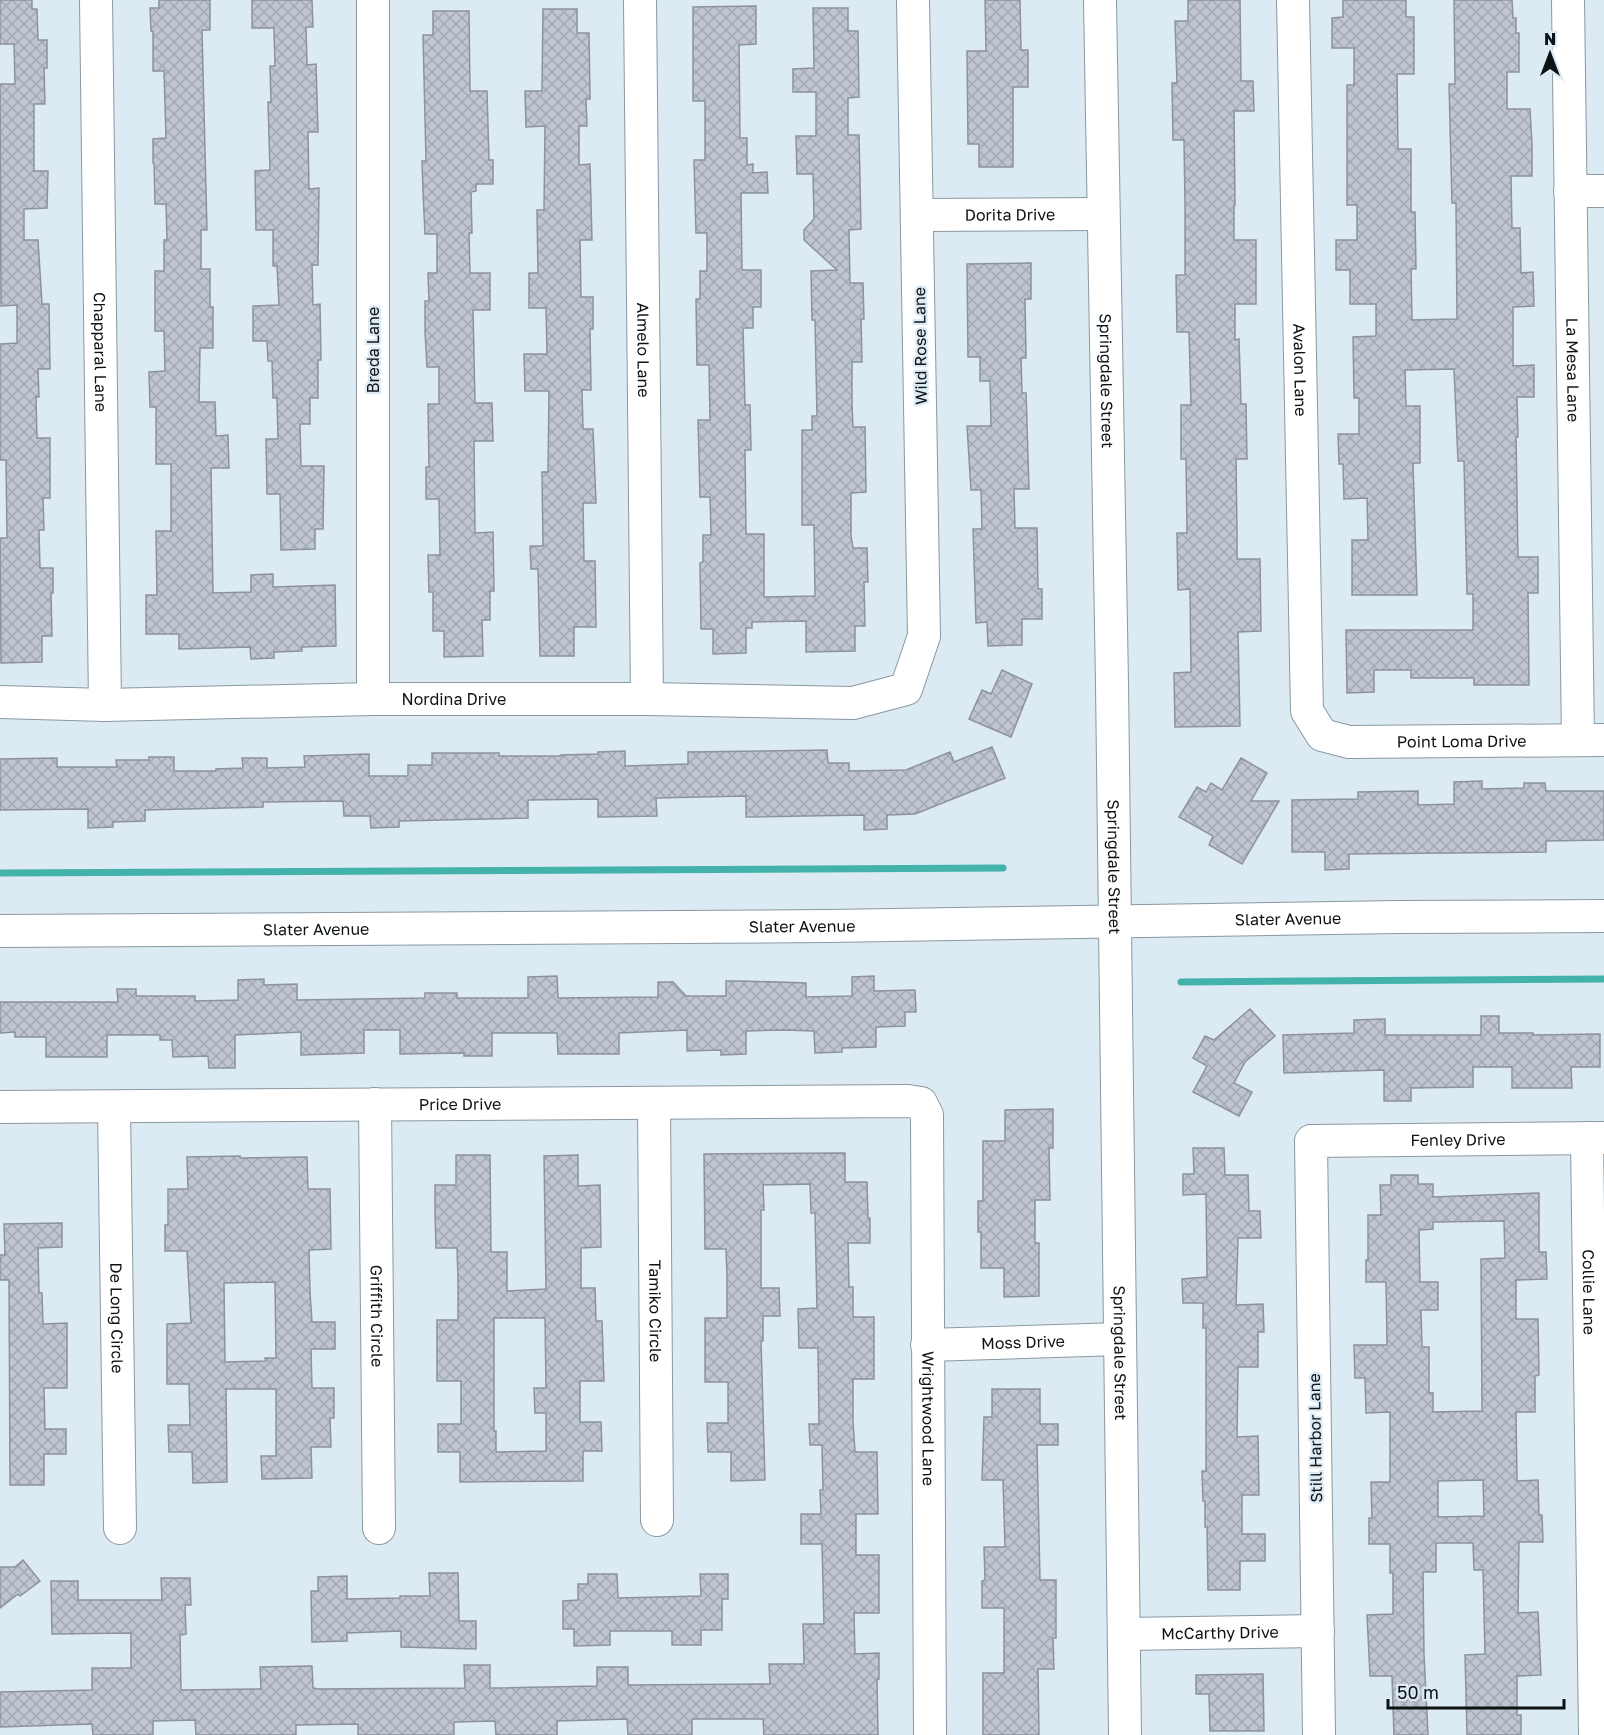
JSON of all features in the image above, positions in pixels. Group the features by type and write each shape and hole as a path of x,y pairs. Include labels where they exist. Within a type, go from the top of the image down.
{"street":[{"name":"Chapparal Lane","path":"96,0 105,705"},
{"name":"Breda Lane","path":"373,0 373,699"},
{"name":"Almelo Lane","path":"640,0 647,699"},
{"name":"Wild Rose Lane","path":"906,689 924,636 913,0"},
{"name":"Springdale Street","path":"1100,0 1112,671 1113,921 1125,1735"},
{"name":"Avalon Lane","path":"1293,0 1307,711 1323,735"},
{"name":"La Mesa Lane","path":"1568,0 1570,191 1591,740"},
{"path":"1570,191 1604,191"},
{"name":"Dorita Drive","path":"917,215 1103,214"},
{"name":"Nordina Drive","path":"0,702 105,705 373,699 853,702 906,689"},
{"name":"Point Loma Drive","path":"1323,735 1349,742 1591,740"},
{"name":"Slater Avenue","path":"0,931 828,926 1604,916"},
{"name":"Price Drive","path":"0,1107 908,1101 921,1103"},
{"name":"Tamiko Circle","path":"654,1103 657,1520"},
{"name":"Wrightwood Lane","path":"921,1103 927,1115 930,1735"},
{"name":"Griffith Circle","path":"375,1104 379,1528"},
{"name":"De Long Circle","path":"114,1108 120,1528"},
{"name":"Fenley Drive","path":"1311,1141 1595,1138"},
{"name":"Collie Lane","path":"1595,1138 1595,1735"},
{"name":"Still Harbor Lane","path":"1311,1141 1318,1735"},
{"name":"Moss Drive","path":"927,1345 1120,1339"},
{"name":"McCarthy Drive","path":"1124,1634 1318,1631"}],"building":[{"path":"0,0 32,0 32,9 37,9 38,40 47,40 47,68 44,68 45,104 34,104 34,171 48,171 47,208 24,209 24,240 38,240 42,304 49,304 50,369 38,369 39,397 36,397 37,438 50,438 50,498 43,498 44,530 39,530 40,568 53,568 52,636 42,636 42,662 1,663 0,538 7,538 6,460 0,460 0,344 17,343 17,305 1,306 0,84 15,84 14,44 0,44"},
{"path":"159,0 210,0 210,30 202,30 207,230 201,230 201,269 210,269 213,348 200,348 199,402 215,402 216,436 228,435 229,468 211,468 213,593 251,592 251,575 273,574 273,587 335,585 336,646 302,647 302,651 274,652 274,658 251,659 250,647 179,649 179,634 146,634 146,595 157,595 156,531 171,531 171,464 156,464 156,407 150,407 149,372 165,371 164,331 155,331 155,271 164,271 164,240 167,240 166,204 155,204 153,163 153,139 166,138 164,71 153,71 153,31 151,31 150,8 159,8"},
{"path":"252,0 312,0 313,27 306,27 307,65 316,64 318,132 308,132 309,189 319,188 318,265 312,265 313,305 320,304 321,360 318,360 318,398 310,398 310,424 300,424 301,466 324,466 323,529 315,529 315,549 281,550 280,494 267,494 266,439 278,439 277,398 273,398 272,361 268,361 267,341 253,341 253,306 279,305 277,266 273,266 273,230 256,230 255,171 270,170 268,102 271,102 270,66 275,66 274,28 252,28"},
{"path":"985,0 1020,0 1021,50 1028,50 1028,87 1013,87 1013,167 979,167 979,144 968,144 967,51 986,51"},
{"path":"1188,0 1240,0 1241,81 1253,81 1254,111 1234,111 1234,240 1256,240 1256,304 1235,304 1235,340 1239,339 1241,404 1246,404 1247,459 1236,459 1237,559 1260,559 1261,631 1238,632 1240,726 1175,727 1174,673 1191,672 1190,589 1178,590 1177,533 1187,533 1186,459 1181,459 1181,405 1191,405 1189,332 1177,332 1176,275 1185,275 1184,140 1173,140 1172,83 1177,83 1175,21 1188,21"},
{"path":"1343,0 1406,0 1406,17 1414,17 1414,74 1397,74 1398,149 1411,149 1411,212 1415,212 1416,269 1411,269 1412,320 1457,319 1456,203 1452,203 1449,84 1455,84 1454,0 1512,0 1513,18 1516,18 1516,33 1519,33 1519,72 1507,72 1507,109 1530,109 1532,144 1532,176 1511,176 1512,228 1520,228 1521,273 1533,272 1534,306 1513,307 1513,366 1534,365 1534,397 1517,397 1518,437 1516,437 1518,557 1538,557 1538,593 1528,593 1529,685 1474,685 1474,678 1411,678 1411,670 1374,670 1374,692 1347,693 1346,630 1473,630 1473,594 1467,594 1464,461 1458,461 1454,369 1405,370 1406,406 1420,406 1420,463 1413,463 1417,595 1352,595 1352,540 1368,540 1367,498 1344,499 1343,464 1339,464 1338,434 1359,434 1359,398 1354,398 1353,337 1376,336 1376,304 1350,304 1350,270 1336,270 1336,240 1357,240 1357,205 1347,205 1347,85 1354,85 1354,48 1332,48 1332,18 1343,17"},
{"path":"756,6 756,44 739,45 740,138 747,138 747,165 753,164 753,173 767,172 768,193 741,193 742,270 761,270 761,307 753,307 753,328 743,328 745,405 750,405 751,450 745,450 746,534 764,534 764,597 815,596 814,525 802,525 802,430 812,430 812,416 817,416 815,320 812,320 811,271 837,270 804,240 804,230 814,219 813,174 797,174 796,136 816,136 816,92 793,92 793,69 814,68 813,8 848,8 848,31 858,31 859,97 848,98 848,135 859,135 861,229 849,230 850,283 863,283 864,319 861,319 862,362 852,362 852,404 853,427 865,427 866,492 851,493 851,535 853,548 867,548 868,582 864,582 865,626 855,626 855,651 806,652 806,621 752,622 752,628 746,628 746,653 713,654 713,629 701,629 700,563 703,562 703,535 711,535 710,497 700,497 698,420 710,420 709,365 697,365 696,299 700,299 700,271 707,271 707,233 696,233 694,160 705,160 705,101 693,101 693,7"},
{"path":"543,9 577,9 577,33 589,33 590,99 586,99 587,126 579,126 579,165 590,164 592,240 580,240 581,297 593,297 593,329 590,329 591,390 582,390 583,429 593,429 596,503 583,503 584,561 595,561 596,627 574,627 574,656 540,656 538,569 531,569 530,546 543,546 542,472 548,472 549,391 525,391 524,354 547,354 546,308 529,308 529,273 538,273 537,210 544,210 545,126 526,127 525,91 542,91"},
{"path":"433,11 469,11 470,91 487,91 489,160 493,160 493,184 476,184 476,191 471,192 472,233 469,233 470,273 490,273 490,310 473,310 475,403 492,403 493,441 474,441 475,533 493,532 494,591 490,591 490,620 482,620 483,656 444,657 444,631 433,631 433,592 429,592 428,555 440,555 439,499 426,499 426,467 429,467 428,404 439,404 439,367 427,367 425,332 425,301 429,301 428,273 437,273 437,234 425,234 422,161 426,161 423,35 433,35"},
{"path":"1031,263 1031,299 1025,299 1026,358 1021,358 1022,393 1026,393 1029,489 1014,489 1015,528 1037,528 1038,589 1042,589 1042,619 1022,619 1022,645 988,646 987,622 976,623 973,529 982,529 981,490 971,490 967,426 991,426 990,381 980,381 980,357 968,357 967,264"},
{"path":"1002,670 1032,684 1011,737 969,719 982,690 991,694"},
{"path":"992,747 1005,778 915,814 887,815 887,829 864,830 864,815 746,817 746,796 656,798 657,816 598,817 598,799 528,800 528,818 399,821 399,827 371,828 370,816 344,816 343,801 263,802 263,807 145,810 145,821 113,822 113,827 88,828 88,809 0,810 0,759 57,758 57,767 117,767 116,760 174,757 174,771 216,771 216,769 243,768 242,758 267,758 267,768 305,767 304,756 369,754 369,776 408,776 408,765 432,765 432,753 561,756 625,751 625,766 688,764 688,752 827,750 828,763 849,763 849,771 906,770 950,752 954,762"},
{"path":"1241,758 1267,773 1251,801 1279,801 1242,864 1209,845 1213,836 1179,817 1197,787 1206,792 1211,783 1222,790"},
{"path":"1482,781 1482,789 1524,788 1524,783 1545,783 1546,791 1604,791 1604,840 1546,841 1546,852 1349,854 1349,869 1325,870 1325,852 1292,852 1292,800 1358,799 1358,792 1418,791 1418,805 1454,804 1454,782"},
{"path":"557,976 558,998 658,997 658,982 673,982 686,996 726,996 726,981 806,983 806,997 852,996 852,977 874,976 874,991 915,990 916,1012 905,1012 905,1026 876,1027 876,1047 842,1048 842,1052 815,1053 814,1031 785,1030 746,1031 746,1054 721,1055 721,1050 687,1051 687,1030 619,1033 619,1054 558,1054 557,1033 492,1033 492,1056 464,1056 464,1053 400,1054 400,1030 364,1030 364,1053 301,1055 301,1032 235,1035 235,1068 209,1068 208,1056 173,1057 172,1040 160,1040 160,1035 107,1035 107,1057 46,1057 46,1037 15,1037 15,1032 0,1033 0,1002 118,1002 117,989 136,989 136,996 195,996 195,1001 238,1000 238,980 264,979 264,985 297,984 297,1000 425,998 425,993 457,993 457,998 528,998 528,977"},
{"path":"1250,1009 1275,1036 1245,1062 1234,1083 1252,1092 1239,1116 1193,1092 1207,1066 1193,1058 1205,1036 1214,1040"},
{"path":"1481,1016 1499,1016 1499,1033 1600,1034 1600,1067 1571,1067 1572,1088 1512,1088 1512,1067 1473,1067 1473,1087 1411,1088 1411,1101 1384,1101 1384,1070 1284,1073 1283,1035 1354,1033 1354,1020 1385,1019 1385,1035 1481,1035"},
{"path":"1053,1109 1053,1148 1049,1148 1050,1200 1035,1200 1035,1243 1039,1243 1039,1296 1004,1297 1004,1268 981,1268 978,1201 983,1201 983,1141 1005,1141 1005,1110"},
{"path":"1193,1148 1224,1148 1225,1175 1248,1175 1249,1211 1260,1211 1261,1238 1238,1238 1236,1305 1263,1304 1264,1332 1258,1332 1258,1367 1238,1367 1237,1437 1258,1436 1259,1495 1242,1495 1242,1534 1265,1534 1265,1561 1240,1561 1240,1590 1208,1590 1207,1527 1205,1527 1202,1471 1206,1471 1206,1328 1203,1328 1203,1303 1183,1303 1182,1279 1207,1277 1206,1194 1183,1195 1183,1174 1194,1174"},
{"path":"845,1153 845,1182 867,1182 868,1218 870,1218 870,1243 848,1243 849,1287 853,1287 853,1317 874,1317 874,1379 853,1379 853,1421 855,1452 877,1452 878,1514 856,1514 856,1555 879,1555 879,1613 854,1613 855,1654 879,1653 878,1735 764,1735 763,1719 692,1719 692,1735 628,1735 627,1719 557,1721 557,1735 496,1735 495,1721 454,1722 454,1735 358,1735 358,1724 296,1725 296,1735 196,1735 195,1720 153,1721 153,1735 93,1735 92,1724 0,1727 0,1692 92,1690 92,1668 131,1668 131,1633 52,1634 51,1581 78,1581 78,1600 162,1600 161,1578 190,1578 191,1605 185,1605 186,1634 180,1635 181,1690 261,1689 260,1667 312,1666 313,1688 319,1689 465,1688 464,1665 490,1665 490,1688 597,1686 597,1667 628,1667 628,1685 770,1684 769,1664 804,1664 803,1624 824,1624 822,1544 801,1544 801,1514 821,1514 820,1490 823,1490 822,1445 810,1445 809,1424 819,1424 818,1348 799,1348 798,1309 817,1308 815,1213 811,1213 810,1184 763,1185 761,1288 779,1288 780,1316 763,1316 763,1341 761,1341 765,1480 731,1481 731,1452 708,1452 707,1423 728,1423 728,1382 705,1382 705,1318 727,1318 727,1276 726,1249 705,1249 704,1154"},
{"path":"456,1155 490,1155 491,1252 507,1252 507,1291 546,1289 544,1156 578,1155 578,1186 600,1185 601,1247 581,1248 581,1288 595,1288 596,1321 602,1321 604,1381 580,1381 580,1422 601,1422 602,1451 583,1451 583,1481 460,1482 460,1452 438,1452 438,1424 461,1424 461,1381 437,1381 437,1320 458,1320 458,1278 457,1248 436,1248 435,1185 456,1185","holes":["494,1318 545,1318 546,1388 534,1388 535,1413 546,1413 546,1451 496,1452"]},
{"path":"187,1157 307,1157 308,1189 330,1189 331,1249 309,1250 312,1322 335,1322 335,1349 311,1349 312,1388 334,1388 334,1418 330,1418 331,1447 311,1447 312,1478 262,1479 261,1456 276,1456 276,1389 226,1389 227,1482 193,1483 192,1452 169,1452 168,1425 190,1425 189,1384 167,1384 167,1324 191,1323 187,1251 165,1251 168,1189 188,1189","holes":["275,1282 276,1358 265,1358 266,1361 225,1362 224,1283"]},
{"path":"1391,1175 1418,1175 1418,1184 1433,1184 1433,1197 1539,1193 1539,1252 1546,1252 1547,1279 1516,1280 1516,1319 1538,1319 1539,1375 1535,1376 1535,1412 1516,1412 1517,1481 1538,1480 1539,1515 1542,1515 1543,1542 1519,1542 1518,1613 1538,1612 1541,1675 1517,1676 1517,1715 1521,1715 1521,1735 1467,1735 1465,1655 1485,1654 1483,1570 1474,1570 1473,1543 1436,1543 1436,1572 1423,1572 1428,1735 1394,1735 1392,1676 1370,1676 1367,1615 1393,1614 1390,1544 1369,1544 1369,1518 1372,1518 1371,1482 1390,1482 1390,1412 1366,1413 1365,1378 1355,1378 1354,1345 1387,1345 1386,1282 1366,1282 1366,1260 1368,1260 1368,1215 1381,1215 1380,1185 1391,1185","holes":["1504,1221 1505,1258 1481,1259 1482,1411 1433,1412 1433,1393 1429,1393 1429,1347 1422,1347 1421,1310 1438,1310 1438,1282 1420,1282 1419,1230 1433,1229 1433,1222","1483,1480 1484,1516 1438,1517 1438,1481"]},
{"path":"62,1223 62,1247 38,1248 39,1293 42,1293 43,1324 67,1323 67,1388 44,1388 45,1429 66,1429 66,1454 44,1454 44,1485 10,1485 9,1280 0,1280 0,1255 5,1255 4,1224"},
{"path":"992,1389 1040,1389 1040,1424 1058,1424 1058,1445 1037,1445 1040,1580 1056,1580 1054,1669 1038,1669 1039,1735 983,1735 983,1673 1004,1673 1004,1608 982,1608 982,1581 985,1580 984,1547 1005,1547 1003,1480 982,1480 984,1417 992,1417"},
{"path":"23,1560 40,1581 0,1608 0,1567 15,1567"},
{"path":"429,1573 458,1573 459,1621 476,1621 476,1649 401,1647 401,1631 347,1633 347,1641 312,1642 311,1591 318,1591 318,1577 347,1576 347,1599 400,1598 400,1596 430,1596"},
{"path":"588,1574 617,1574 618,1598 701,1596 700,1574 728,1574 728,1599 722,1599 722,1630 701,1630 701,1645 672,1645 672,1631 610,1631 610,1645 574,1646 574,1629 563,1629 563,1601 578,1600 578,1584 588,1584"},
{"path":"1263,1674 1264,1731 1210,1731 1209,1694 1196,1694 1196,1675"}],"waterway":[{"path":"0,873 1003,868"},
{"path":"1181,982 1604,979"}]}
